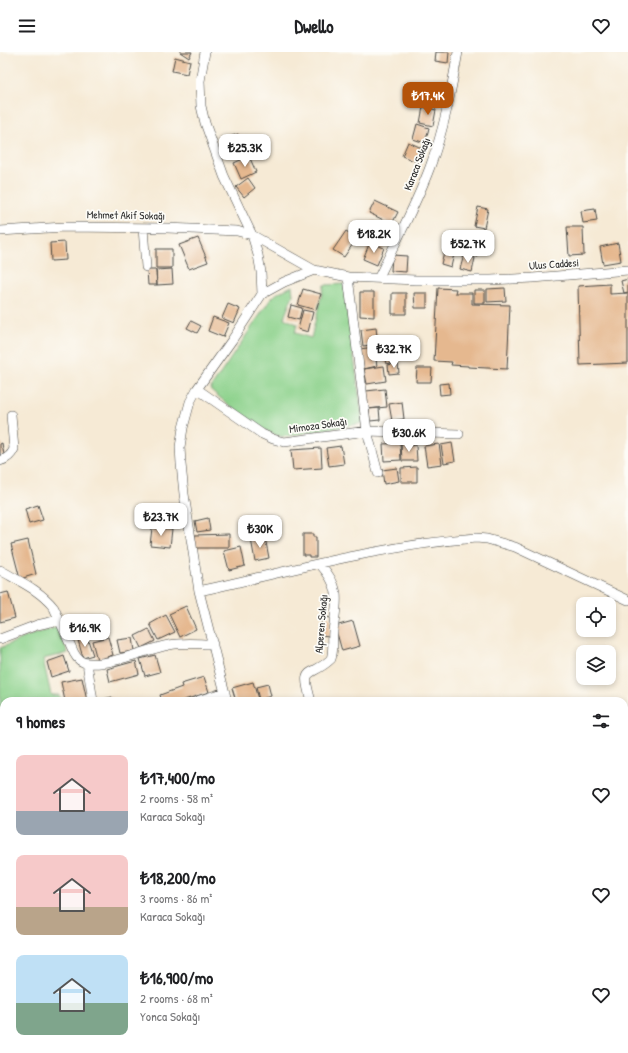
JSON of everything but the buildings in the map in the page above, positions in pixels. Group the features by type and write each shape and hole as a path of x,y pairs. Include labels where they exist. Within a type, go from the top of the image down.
{"street":[{"path":"205,52 200,81 201,106 205,123 224,176 252,235 261,272 262,294"},
{"name":"Karaca Sokağı","path":"379,277 430,167 444,122 458,52"},
{"name":"Mehmet Akif Sokağı","path":"0,231 64,226 224,230 237,231 252,235"},
{"path":"143,228 146,267"},
{"name":"Ulus Caddesi","path":"252,235 314,270 348,277 379,277 416,280 491,280 628,270"},
{"path":"226,697 199,592 188,529 180,464 182,428 190,402 197,389 232,340 262,294 284,282 314,270"},
{"path":"348,277 367,431 378,473"},
{"name":"Mimoza Sokağı","path":"197,389 262,434 284,442 367,431 458,434"},
{"path":"0,462 7,459 12,454 14,449 11,415"},
{"path":"199,592 320,564 402,548 460,539 487,538 515,547 628,600"},
{"name":"Alperen Sokağı","path":"310,697 306,679 312,670 331,659 337,610 334,584 328,573 320,564"},
{"path":"0,570 38,592 54,608 78,659 87,663 96,664 115,660 172,644 212,644"},
{"path":"0,639 37,625 59,620"},
{"path":"87,663 92,697"}],"green space":[{"path":"344,284 363,423 289,436 280,436 272,434 254,423 210,389 270,300 276,294 292,286 293,295 284,318 297,324 295,333 311,338 324,285"},
{"path":"58,627 68,653 43,659 51,695 59,695 59,697 0,697 0,648 31,635"}]}
